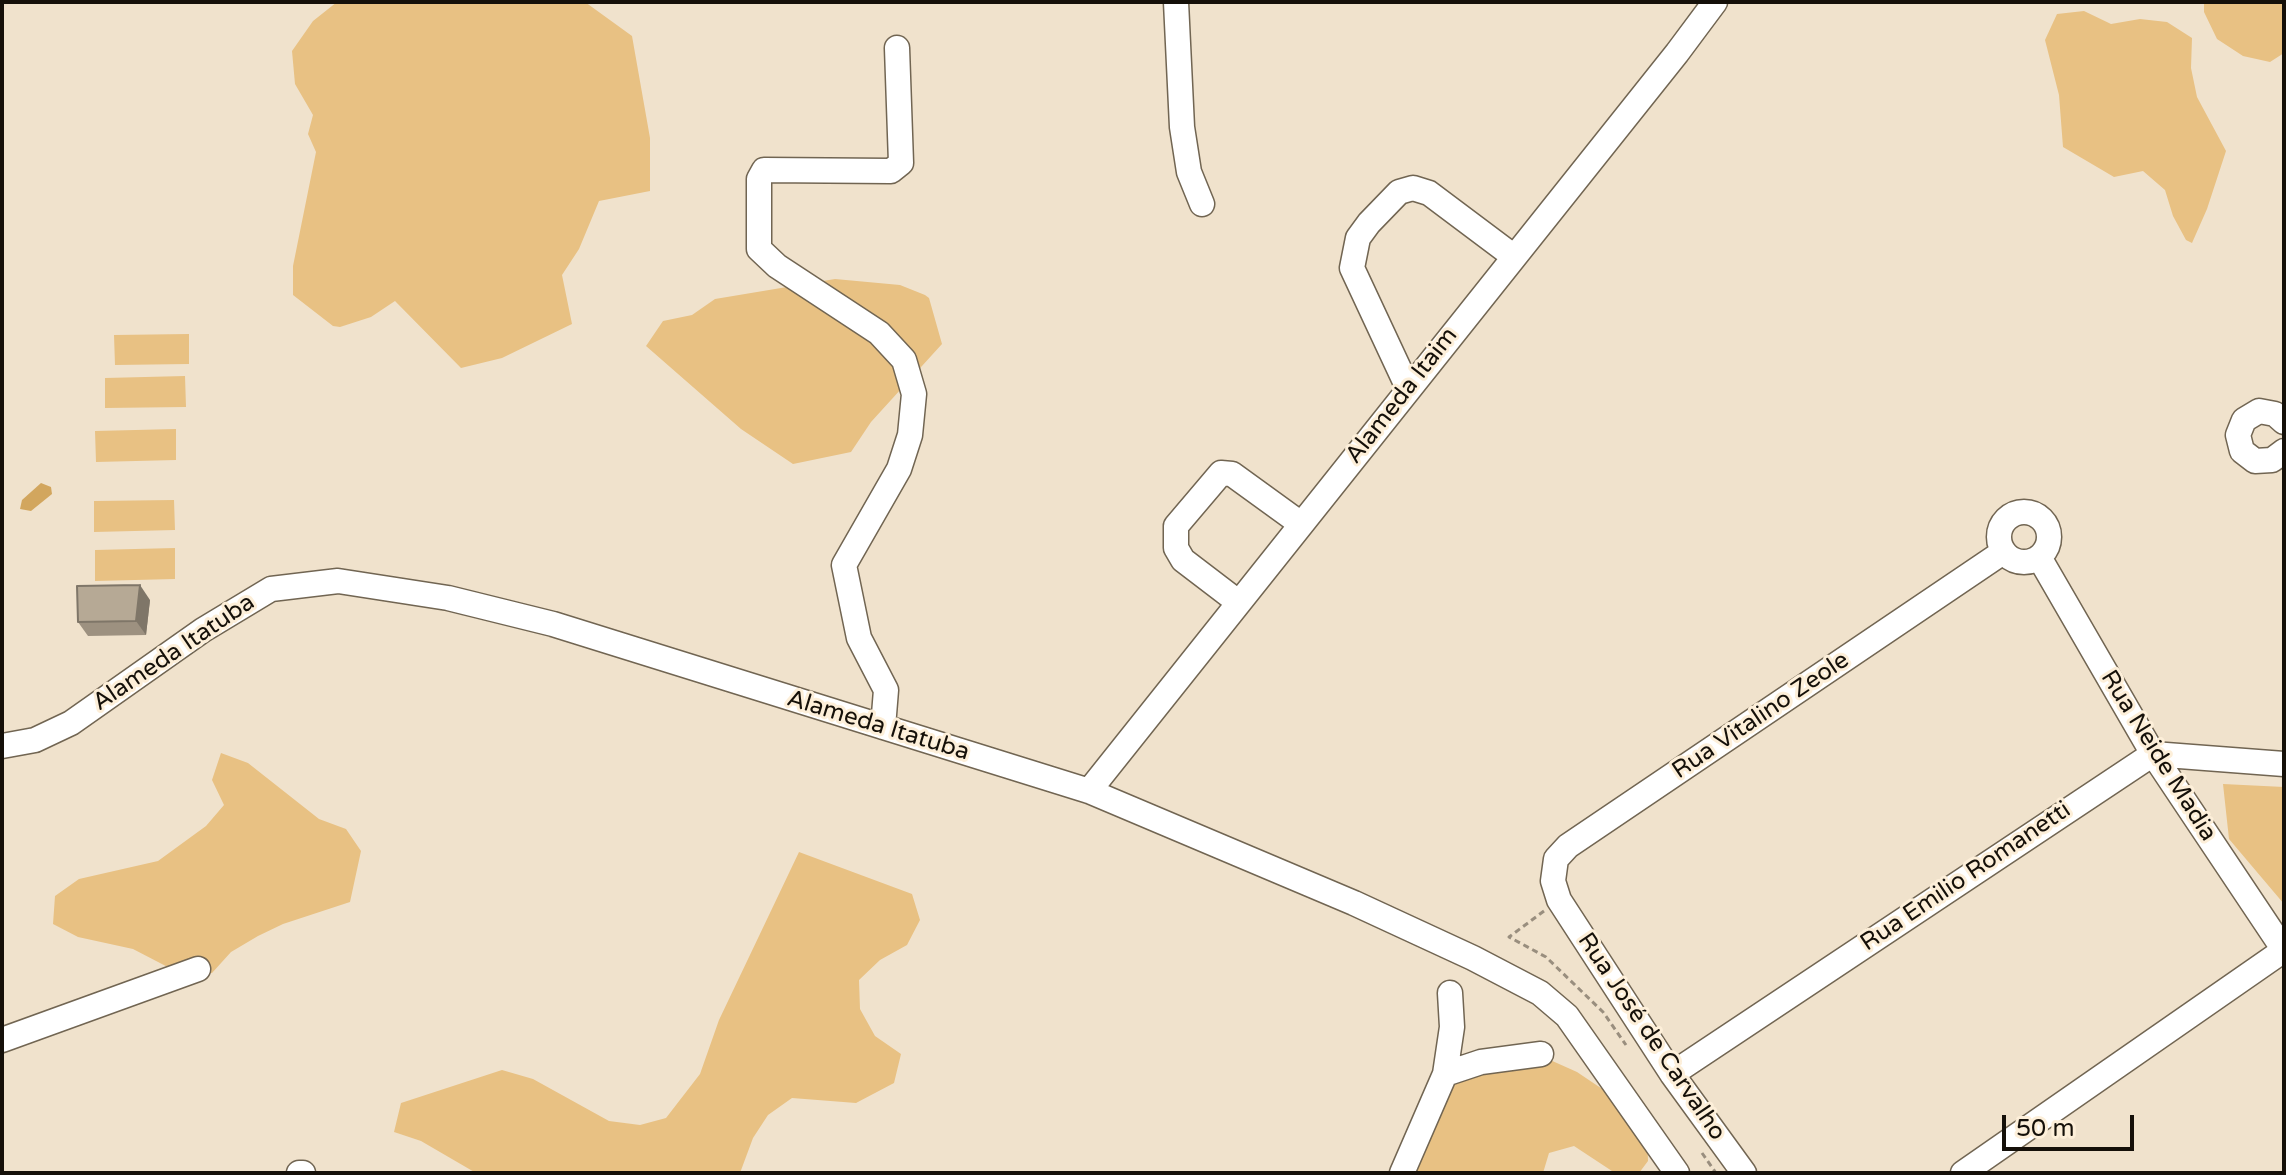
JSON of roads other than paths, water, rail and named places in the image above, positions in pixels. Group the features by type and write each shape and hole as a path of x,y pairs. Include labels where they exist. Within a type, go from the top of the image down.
{"street":[{"path":"1176,2 1182,127 1189,172 1202,204"},
{"name":"Alameda Itaim","path":"1089,791 1715,2"},
{"path":"883,727 886,690 859,638 844,565 899,469 910,435 914,394 904,360 879,333 777,266 759,249 759,179 764,170 891,171 901,163 897,48"},
{"path":"1408,388 1352,268 1358,238 1369,223 1399,192 1413,188 1429,193 1513,256"},
{"path":"2282,457 2255,461 2242,451 2238,435 2244,420 2259,411 2275,414 2284,422"},
{"path":"1238,602 1183,560 1176,548 1176,526 1221,473 1232,474 1301,524"},
{"path":"2028,512 2036,515 2047,527 2048,543 2039,557 2024,563 2015,562 2003,552 1998,536 2000,527 2011,515 2028,512"},
{"name":"Rua Vitalino Zeole","path":"1559,900 1553,873 1556,859 1568,846 2003,552"},
{"name":"Rua Neide Madia","path":"2039,557 2153,754 2284,950"},
{"name":"Alameda Itatuba","path":"2,746 35,740 71,723 203,630 271,589 338,581 448,598 553,624 1089,791 1354,903 1540,993 1567,1016 1589,1044 1677,1173"},
{"path":"2153,754 2284,764"},
{"name":"Rua Emilio Romanetti","path":"1672,1074 2153,754"},
{"name":"Rua José de Carvalho","path":"1559,900 1672,1074 1744,1173"},
{"path":"1963,1173 2284,950"},
{"path":"2,1040 198,969"},
{"path":"1402,1173 1445,1074 1452,1027 1450,993"},
{"path":"1445,1074 1481,1062 1541,1054"}]}
